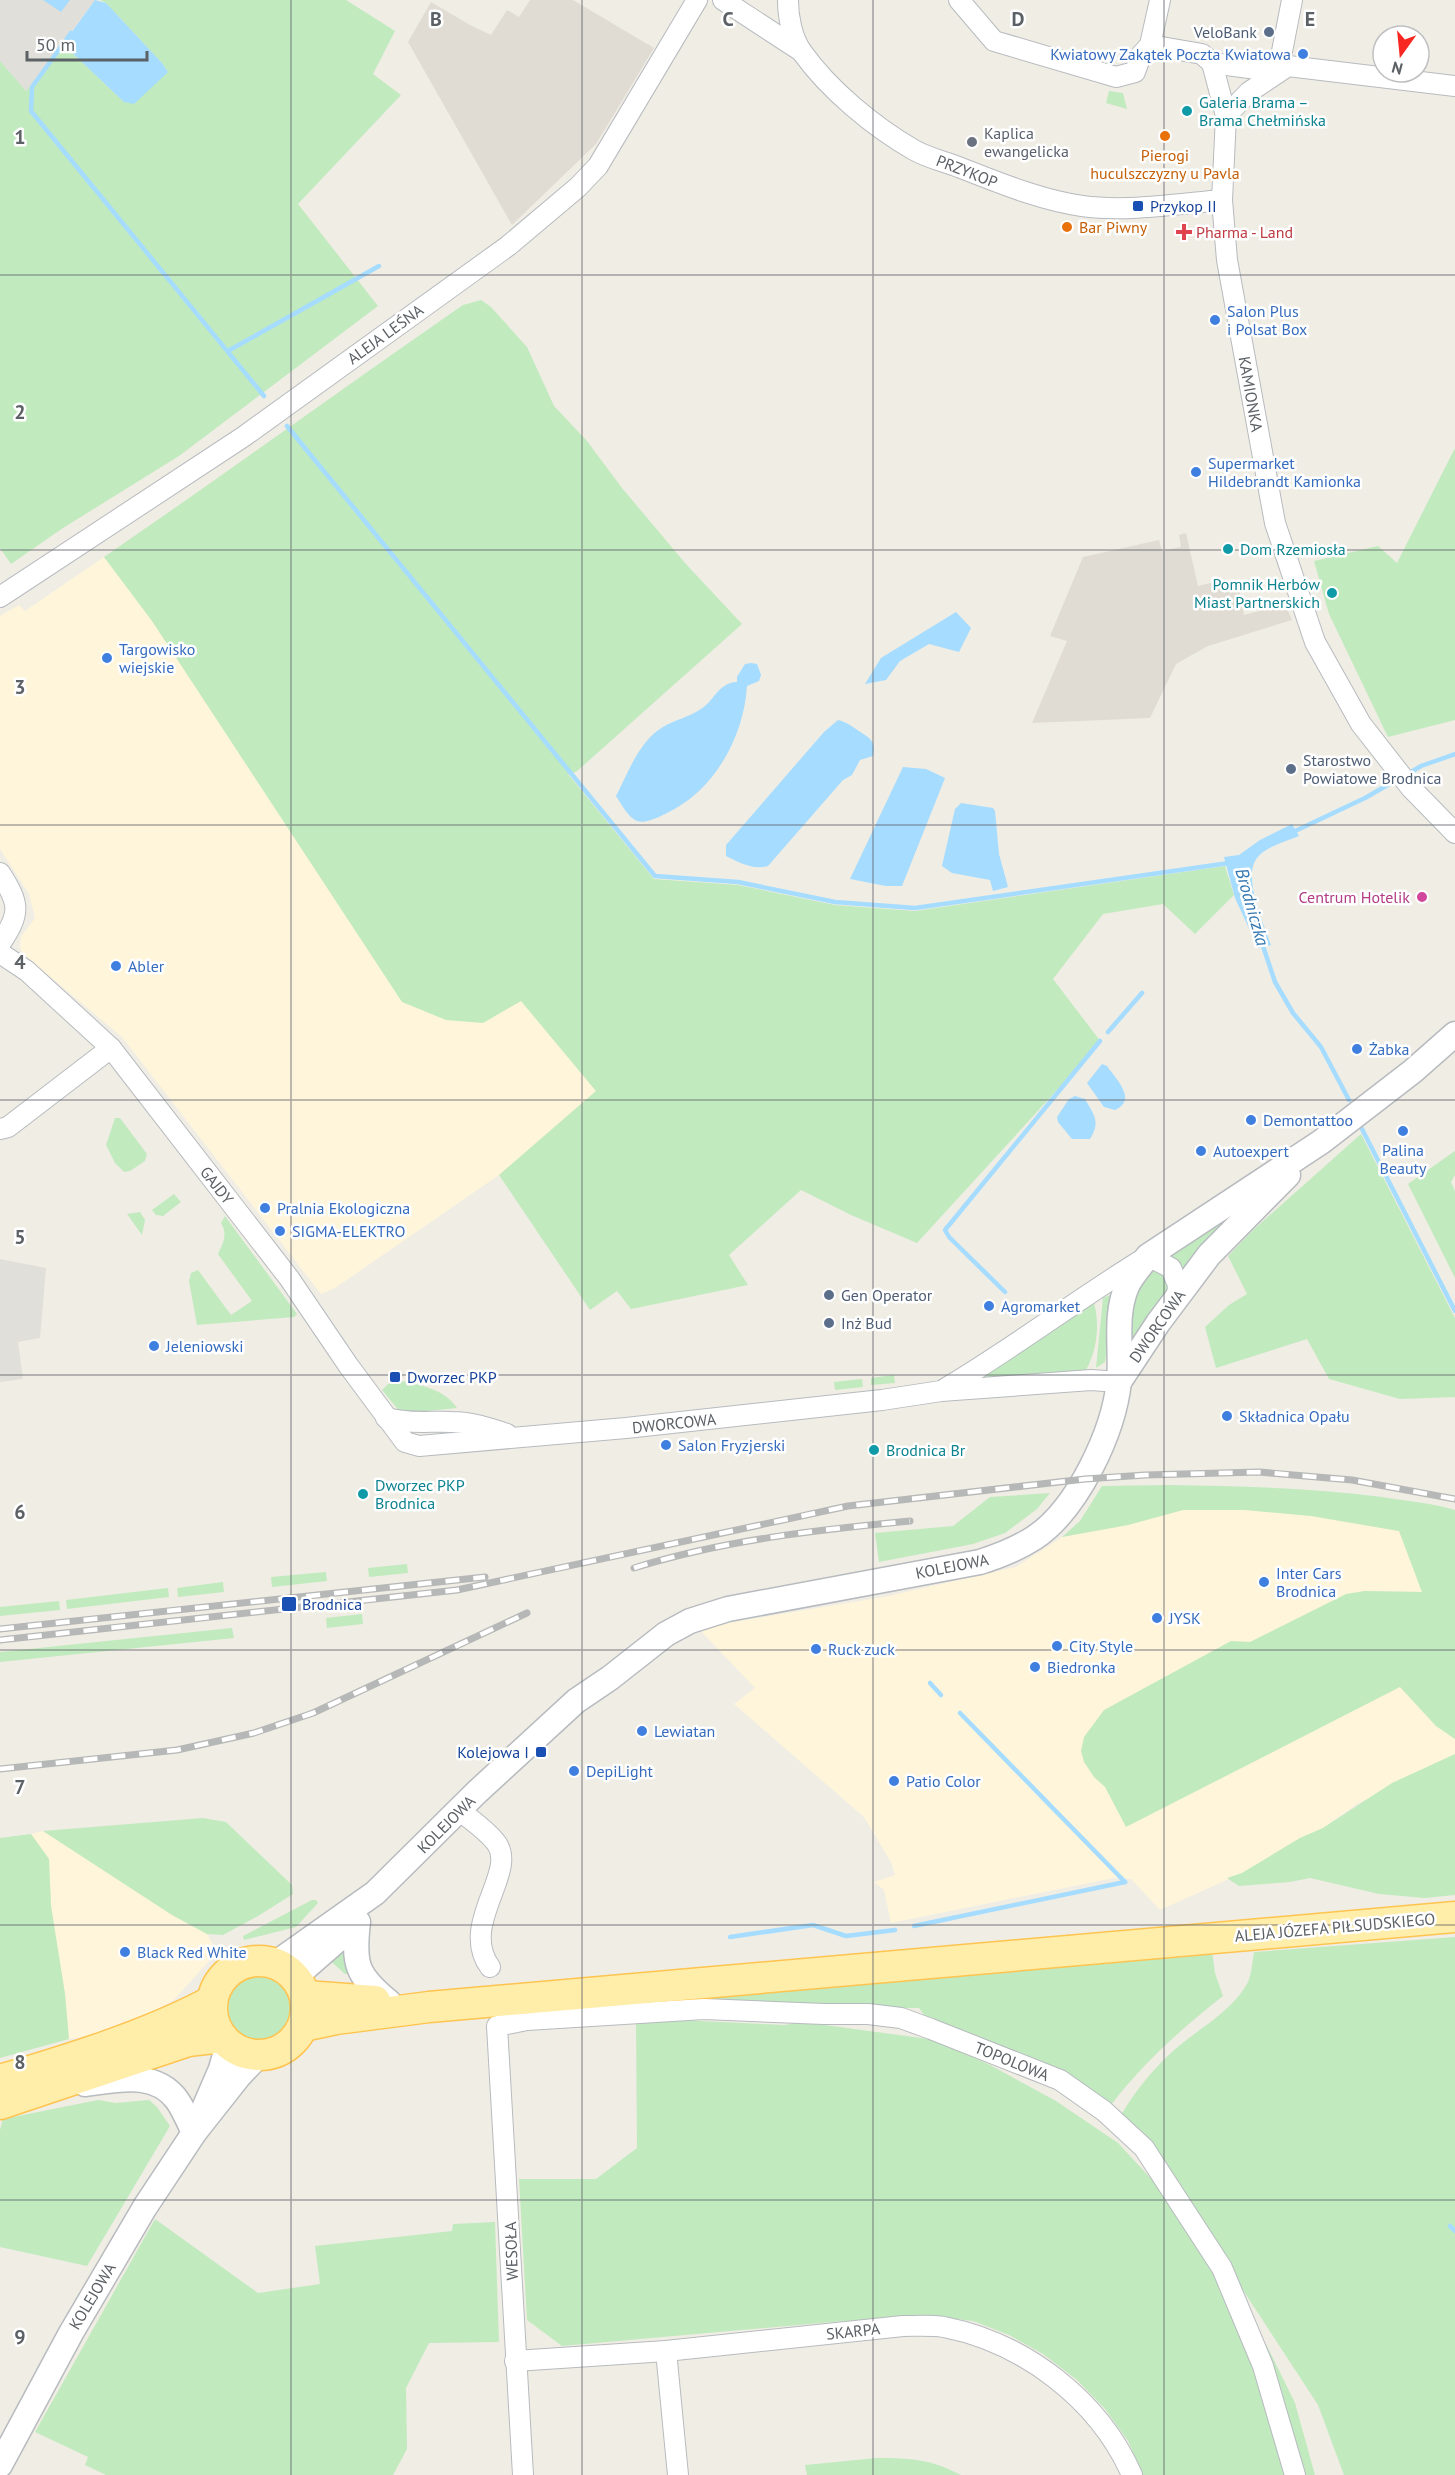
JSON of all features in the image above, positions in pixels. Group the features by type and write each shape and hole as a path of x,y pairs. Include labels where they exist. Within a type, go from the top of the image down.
{"main road":[{"name":"ALEJA JÓZEFA PIŁSUDSKIEGO","path":"429,2007 1455,1917"},
{"path":"292,1979 306,2011 303,2026 296,2038 285,2048 259,2055 237,2050 225,2040 212,2014 212,2001 220,1982 235,1967 248,1962 262,1960 292,1979 390,2002 429,2007"},
{"path":"0,2080 56,2063 182,2017 212,2001"},
{"path":"303,2026 336,2019 429,2007"},
{"path":"0,2104 188,2041 225,2040"}],"street":[{"name":"ALEJA LEŚNA","path":"0,597 243,436 508,246 578,187 604,157 697,0"},
{"path":"723,0 801,51"},
{"name":"PRZYKOP","path":"788,0 789,17 801,51 827,80 873,124 916,151 1012,188 1061,202 1108,207 1222,200"},
{"path":"959,0 993,41 1116,77 1135,72 1141,55 1150,45 1161,0"},
{"path":"1278,72 1292,0"},
{"path":"1150,45 1202,54 1212,63 1278,72"},
{"name":"KAMIONKA","path":"1212,63 1226,116 1222,200 1227,260 1275,522 1315,642 1361,724 1411,788 1455,833"},
{"path":"1226,116 1249,92 1288,66 1455,86"},
{"path":"0,873 13,893 17,908 15,920 0,944"},
{"name":"GAJDY","path":"0,952 27,971 111,1048 289,1278 386,1418"},
{"name":"DWORCOWA","path":"941,1391 1026,1338 1093,1290 1321,1142 1413,1071 1455,1034"},
{"path":"0,1129 8,1127 111,1048"},
{"name":"DWORCOWA","path":"386,1418 414,1423 472,1424 515,1436 626,1428 941,1391 1091,1380 1119,1382 1177,1297 1209,1255 1321,1142"},
{"path":"1148,1256 1171,1268 1178,1285 1177,1297"},
{"name":"KOLEJOWA","path":"292,1979 375,1893 464,1815 550,1733 576,1701 610,1678 666,1634 690,1621 728,1609 980,1562 1007,1553 1036,1536 1071,1500 1092,1466 1107,1428 1119,1382 1119,1318 1123,1298 1128,1285 1148,1256"},
{"path":"464,1815 498,1846 500,1857 499,1871 484,1916 479,1940 482,1956 490,1967"},
{"name":"KOLEJOWA","path":"292,1979 408,1881 464,1815"},
{"path":"358,1922 355,1946 357,1963 371,1987 390,2002"},
{"name":"TOPOLOWA","path":"498,2026 527,2020 704,2009 868,2014 901,2018 1060,2080 1104,2111 1144,2148 1222,2268 1263,2366 1296,2475"},
{"name":"WESOŁA","path":"498,2026 510,2208 515,2361 523,2475"},
{"name":"KOLEJOWA","path":"195,2133 221,2069 225,2040"},
{"name":"KOLEJOWA","path":"0,2465 70,2333 145,2207 195,2133 239,2076 259,2055"},
{"path":"50,2088 133,2079 148,2080 171,2093 179,2102 195,2133"},
{"name":"SKARPA","path":"515,2361 666,2351 903,2326 943,2327 975,2336 1033,2363 1070,2389 1096,2417 1122,2452 1132,2475"},
{"path":"666,2351 678,2475"}],"shaded area":[{"path":"0,0 95,0 71,32 65,46 26,91 0,61"},
{"path":"530,0 573,0 654,48 596,144 512,225 408,42 431,2 491,35 507,10 519,17"},
{"path":"1186,533 1198,586 1222,580 1225,586 1238,583 1244,615 1285,604 1292,620 1208,646 1176,664 1150,718 1032,723 1067,641 1050,636 1083,557 1159,540 1162,551 1181,547 1179,535"},
{"path":"104,557 152,621 267,795 483,1023 521,1001 596,1091 499,1175 335,1288 321,1294 122,1037 23,954 20,947 21,937 35,918 29,894 0,849 0,616 19,605 25,611"},
{"path":"0,1259 46,1268 40,1338 18,1342 23,1379 0,1382"},
{"path":"1183,1510 1245,1510 1311,1516 1399,1531 1422,1592 1365,1591 1346,1595 1400,1687 1436,1726 1455,1739 1455,1754 1357,1804 1323,1828 1300,1838 1242,1873 1160,1910 1131,1879 1114,1878 891,1923 884,1890 874,1882 895,1875 891,1862 864,1817 734,1704 755,1688 698,1628 884,1597 1016,1567 1062,1537 1128,1525"},
{"path":"43,1831 172,1915 207,1934 217,1952 174,2000 156,2010 88,2036 69,2039 65,1994 51,1906 49,1859 31,1834"}],"green space":[{"path":"100,0 346,0 395,31 373,74 401,95 298,204 378,306 179,456 63,528 11,564 0,548 0,61 26,91 65,46 124,102 168,72 106,3"},
{"path":"1109,91 1123,93 1127,109 1106,103"},
{"path":"481,300 491,307 527,347 554,406 587,441 622,488 685,563 742,624 576,772 568,774 654,879 738,885 835,905 915,911 1225,866 1234,895 1195,934 1163,904 1103,914 1053,979 1101,1042 917,1243 851,1215 801,1190 729,1255 748,1285 631,1309 617,1291 590,1310 499,1175 596,1091 521,1001 483,1023 446,1020 402,1002 152,621 104,557 463,305"},
{"path":"1455,448 1455,720 1388,737 1329,614 1314,561 1378,546 1397,563"},
{"path":"115,1118 120,1118 147,1154 145,1161 130,1171 124,1172 115,1163 106,1145"},
{"path":"1361,1134 1455,1318 1455,1397 1400,1399 1329,1379 1307,1339 1216,1368 1205,1327 1229,1305 1247,1294 1228,1256 1253,1230"},
{"path":"1455,1151 1455,1175 1451,1182 1455,1191 1455,1278 1408,1184"},
{"path":"174,1194 181,1202 163,1216 156,1215 152,1210"},
{"path":"140,1212 145,1220 142,1235 127,1214"},
{"path":"1229,1215 1183,1272 1168,1256"},
{"path":"225,1216 297,1314 294,1317 197,1325 189,1281 191,1273 198,1270 231,1315 252,1301 218,1254 224,1239 221,1223"},
{"path":"1156,1271 1164,1274 1170,1290 1129,1353 1126,1341 1136,1292 1149,1272"},
{"path":"1110,1295 1114,1298 1105,1362 1096,1368 1103,1298"},
{"path":"1094,1303 1097,1320 1096,1337 1093,1354 1086,1370 985,1379 985,1376"},
{"path":"894,1375 895,1383 871,1385 871,1378"},
{"path":"862,1379 863,1387 835,1390 834,1382"},
{"path":"400,1381 439,1392 457,1408 400,1412 382,1390 388,1384"},
{"path":"1169,1485 1329,1491 1410,1501 1455,1510 1455,1739 1436,1726 1400,1687 1126,1827 1105,1787 1094,1777 1084,1762 1081,1751 1084,1737 1104,1710 1231,1641 1250,1642 1346,1594 1365,1591 1422,1592 1399,1531 1311,1516 1245,1510 1183,1510 1128,1525 1062,1537 1080,1521 1102,1486"},
{"path":"1050,1493 1037,1509 1005,1533 973,1544 879,1562 875,1533 953,1526 990,1497"},
{"path":"407,1564 408,1573 369,1577 368,1568"},
{"path":"326,1572 327,1581 272,1587 271,1577"},
{"path":"223,1582 224,1592 178,1597 177,1588"},
{"path":"168,1588 169,1597 67,1609 66,1600"},
{"path":"59,1601 60,1610 0,1616 0,1607"},
{"path":"362,1614 363,1624 327,1628 326,1618"},
{"path":"232,1628 234,1638 0,1662 0,1652"},
{"path":"1455,1754 1455,1895 1425,1898 1379,1894 1310,1878 1239,1886 1227,1878 1242,1873 1300,1838 1323,1828 1392,1783"},
{"path":"203,1818 226,1822 292,1885 293,1894 223,1935 207,1934 172,1915 43,1831"},
{"path":"31,1834 49,1859 51,1906 65,1994 69,2039 0,2058 0,1838"},
{"path":"312,1900 318,1903 296,1927 244,1940 243,1936"},
{"path":"1455,1937 1455,2475 1344,2475 1318,2405 1205,2232 1121,2115 1139,2088 1159,2065 1174,2050 1223,2012 1240,1994 1250,1977 1254,1952"},
{"path":"346,1940 355,1974 345,1974 325,1956"},
{"path":"1212,1951 1215,1973 1223,1996 1163,2047 1111,2105 1052,2068 926,2018 919,2008 589,2009 580,2003"},
{"path":"254,1975 268,1975 280,1980 289,1989 294,2008 292,2021 285,2032 268,2041 254,2041 242,2036 233,2027 228,2015 228,2001 233,1989 242,1980"},
{"path":"636,2018 784,2025 802,2022 936,2040 990,2065 1056,2101 1118,2143 1170,2199 1267,2346 1295,2403 1315,2475 1143,2475 1128,2441 1105,2409 1077,2380 1043,2354 1009,2335 973,2321 931,2316 832,2322 562,2346 527,2320 519,2179 596,2179 637,2148"},
{"path":"98,2100 116,2103 149,2100 157,2107 170,2126 87,2266 0,2247 0,2130 3,2119"},
{"path":"155,2219 258,2293 320,2284 315,2246 452,2231 453,2224 495,2222 499,2342 429,2343 406,2388 407,2449 393,2475 106,2475 85,2465 88,2457 35,2432"},
{"path":"877,2458 920,2460 961,2475 807,2475 805,2465"}],"water":[{"path":"43,0 70,0 61,12"},
{"path":"95,0 106,3 168,72 134,104 124,102 65,46 71,33"},
{"path":"956,612 971,628 959,652 929,644 900,661 886,680 865,684 881,658"},
{"path":"745,664 757,664 761,675 759,681 747,686 745,705 733,743 712,777 684,803 667,813 648,821 641,822 634,819 616,796 647,740 663,727 701,709 725,685 737,682 737,677"},
{"path":"838,720 850,725 873,742 873,756 860,760 852,775 843,780 768,866 752,866 726,856 726,845 824,732"},
{"path":"903,767 926,769 945,778 902,886 886,886 850,879"},
{"path":"961,803 993,808 995,811 999,854 1008,887 993,891 990,880 952,873 942,866 955,809"},
{"path":"1292,824 1299,836 1265,851 1257,858 1253,866 1253,888 1271,945 1258,948 1235,898 1224,857 1239,855 1260,840"},
{"path":"1102,1064 1107,1066 1125,1095 1122,1106 1115,1110 1104,1107 1087,1083"},
{"path":"1075,1096 1085,1099 1095,1119 1095,1128 1090,1139 1072,1139 1058,1122 1057,1117 1069,1099"}],"waterway":[{"path":"71,33 32,87 31,111 264,396"},
{"path":"228,351 379,266"},
{"path":"287,426 655,876 738,882 835,902 915,908 1229,863"},
{"name":"Brodniczka","path":"1406,775 1421,766 1455,754"},
{"name":"Brodniczka","path":"1291,833 1365,798 1398,779"},
{"name":"Brodniczka","path":"1262,943 1275,982 1293,1013 1321,1047 1349,1100"},
{"path":"1108,1032 1142,993"},
{"path":"1005,1292 949,1237 945,1230 1100,1041"},
{"name":"Brodniczka","path":"1362,1129 1455,1311"},
{"path":"930,1683 941,1695"},
{"path":"960,1713 1125,1882"},
{"path":"914,1926 1125,1882"},
{"path":"730,1937 813,1925 846,1936 895,1930"},
{"path":"1450,2226 1455,2231"}],"railway":[{"path":"0,1640 457,1590 848,1506 1085,1479 1259,1472 1352,1480 1455,1499"},
{"path":"634,1568 702,1550 771,1537 910,1521"},
{"path":"0,1629 485,1577"},
{"path":"0,1769 177,1750 254,1733 313,1713 527,1613"}],"place":[{"name":"VeloBank","path":"1269,32"},
{"name":"Kwiatowy Zakątek Poczta Kwiatowa","path":"1303,54"},
{"name":"Galeria Brama – Brama Chełmińska","path":"1187,111"},
{"name":"Pierogi huculszczyzny u Pavla","path":"1165,136"},
{"name":"Kaplica ewangelicka","path":"972,142"},
{"name":"Przykop II","path":"1138,206"},
{"name":"Bar Piwny","path":"1067,227"},
{"name":"Pharma - Land","path":"1184,232"},
{"name":"Salon Plus i Polsat Box","path":"1215,320"},
{"name":"Supermarket Hildebrandt Kamionka","path":"1196,472"},
{"name":"Dom Rzemiosła","path":"1228,549"},
{"name":"Pomnik Herbów Miast Partnerskich","path":"1332,593"},
{"name":"Targowisko wiejskie","path":"107,658"},
{"name":"Starostwo Powiatowe Brodnica","path":"1291,769"},
{"name":"Centrum Hotelik","path":"1422,897"},
{"name":"Abler","path":"116,966"},
{"name":"Żabka","path":"1357,1049"},
{"name":"Demontattoo","path":"1251,1120"},
{"name":"Palina Beauty","path":"1403,1131"},
{"name":"Autoexpert","path":"1201,1151"},
{"name":"Pralnia Ekologiczna","path":"265,1208"},
{"name":"SIGMA-ELEKTRO","path":"280,1231"},
{"name":"Gen Operator","path":"829,1295"},
{"name":"Agromarket","path":"989,1306"},
{"name":"Inż Bud","path":"829,1323"},
{"name":"Jeleniowski","path":"154,1346"},
{"name":"Dworzec PKP","path":"395,1377"},
{"name":"Składnica Opału","path":"1227,1416"},
{"name":"Salon Fryzjerski","path":"666,1445"},
{"name":"Brodnica Br","path":"874,1450"},
{"name":"Dworzec PKP Brodnica","path":"363,1494"},
{"name":"Inter Cars Brodnica","path":"1264,1582"},
{"name":"Brodnica","path":"289,1604"},
{"name":"JYSK","path":"1157,1618"},
{"name":"City Style","path":"1057,1646"},
{"name":"Ruck zuck","path":"816,1649"},
{"name":"Biedronka","path":"1035,1667"},
{"name":"Lewiatan","path":"642,1731"},
{"name":"Kolejowa I","path":"541,1752"},
{"name":"DepiLight","path":"574,1771"},
{"name":"Patio Color","path":"894,1781"},
{"name":"Black Red White","path":"125,1952"}]}
